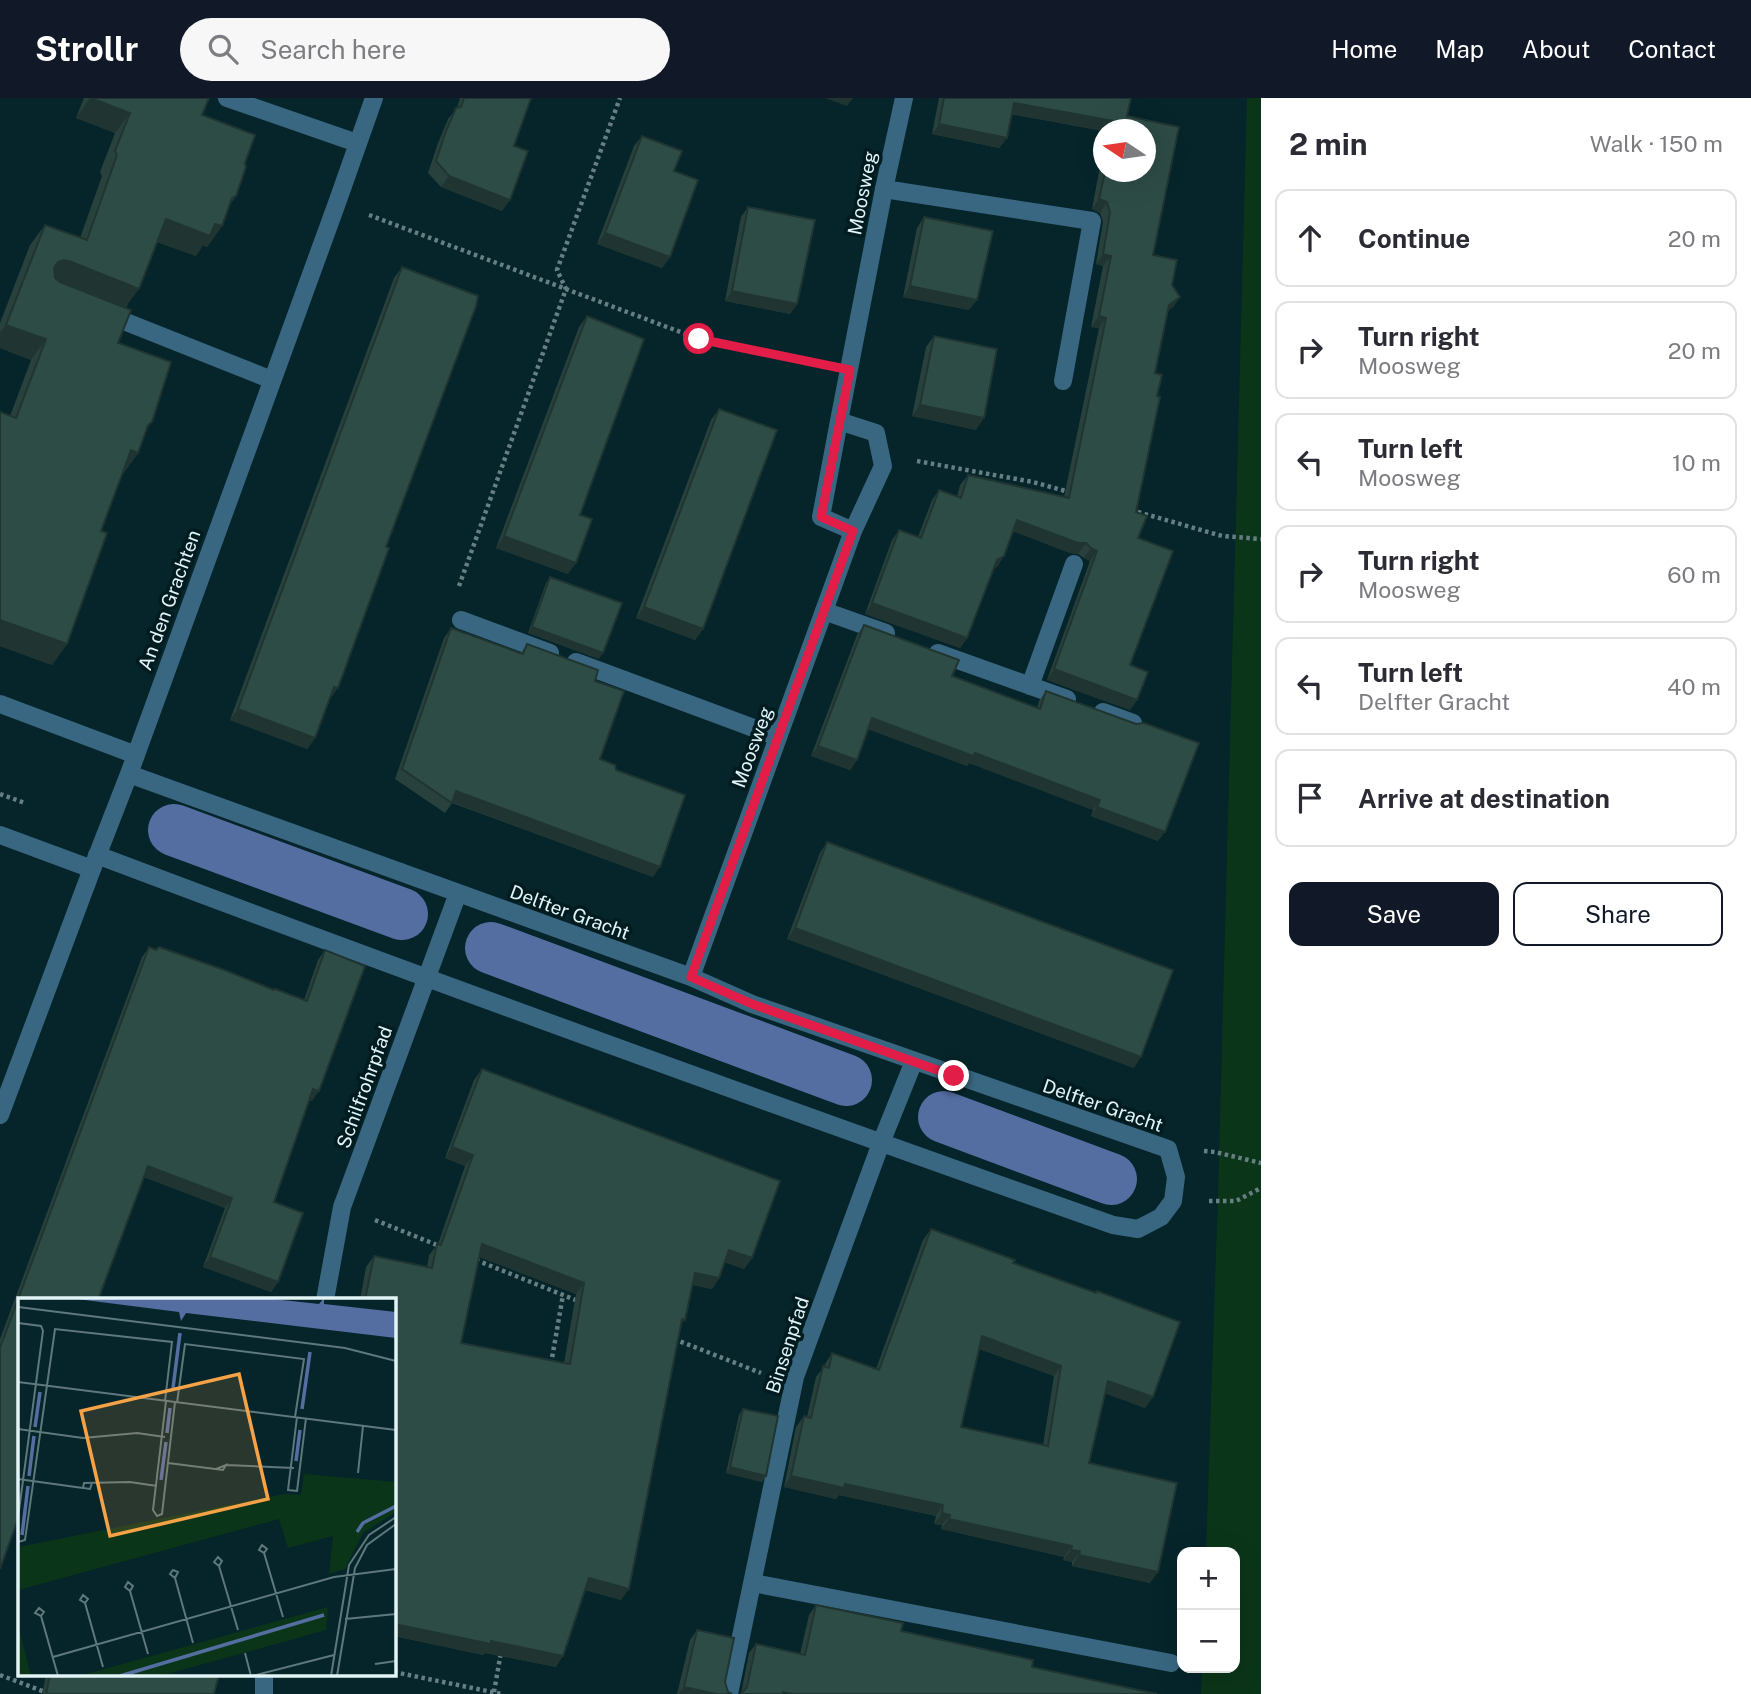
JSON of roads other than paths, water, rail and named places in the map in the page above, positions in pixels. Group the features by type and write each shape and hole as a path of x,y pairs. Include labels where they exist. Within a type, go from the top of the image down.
{"street":[{"path":"227,98 357,143"},
{"name":"An den Grachten","path":"0,1115 136,755 373,98"},
{"name":"Moosweg","path":"853,531 821,517 904,98"},
{"path":"884,189 1092,221 1063,381"},
{"path":"87,306 272,380"},
{"name":"Moosweg","path":"691,977 853,531 883,466 876,433 839,421"},
{"path":"1030,686 1074,564"},
{"path":"824,611 901,639"},
{"path":"461,620 778,737"},
{"path":"927,648 1133,723"},
{"path":"0,704 136,755"},
{"name":"Delfter Gracht","path":"129,774 691,977 752,1004 1168,1149 1176,1177 1173,1201 1161,1217 1138,1229 1113,1225 881,1143"},
{"path":"0,835 94,862 426,978 881,1143"},
{"name":"Schilfrohrpfad","path":"325,1298 342,1207 458,893"},
{"name":"Binsenpfad","path":"729,1694 794,1377 914,1060"},
{"path":"753,1583 1171,1663"},
{"path":"264,1676 264,1694"}],"waterway":[{"path":"174,830 402,914"},
{"path":"491,948 846,1080"},
{"path":"944,1117 1111,1179"}]}
